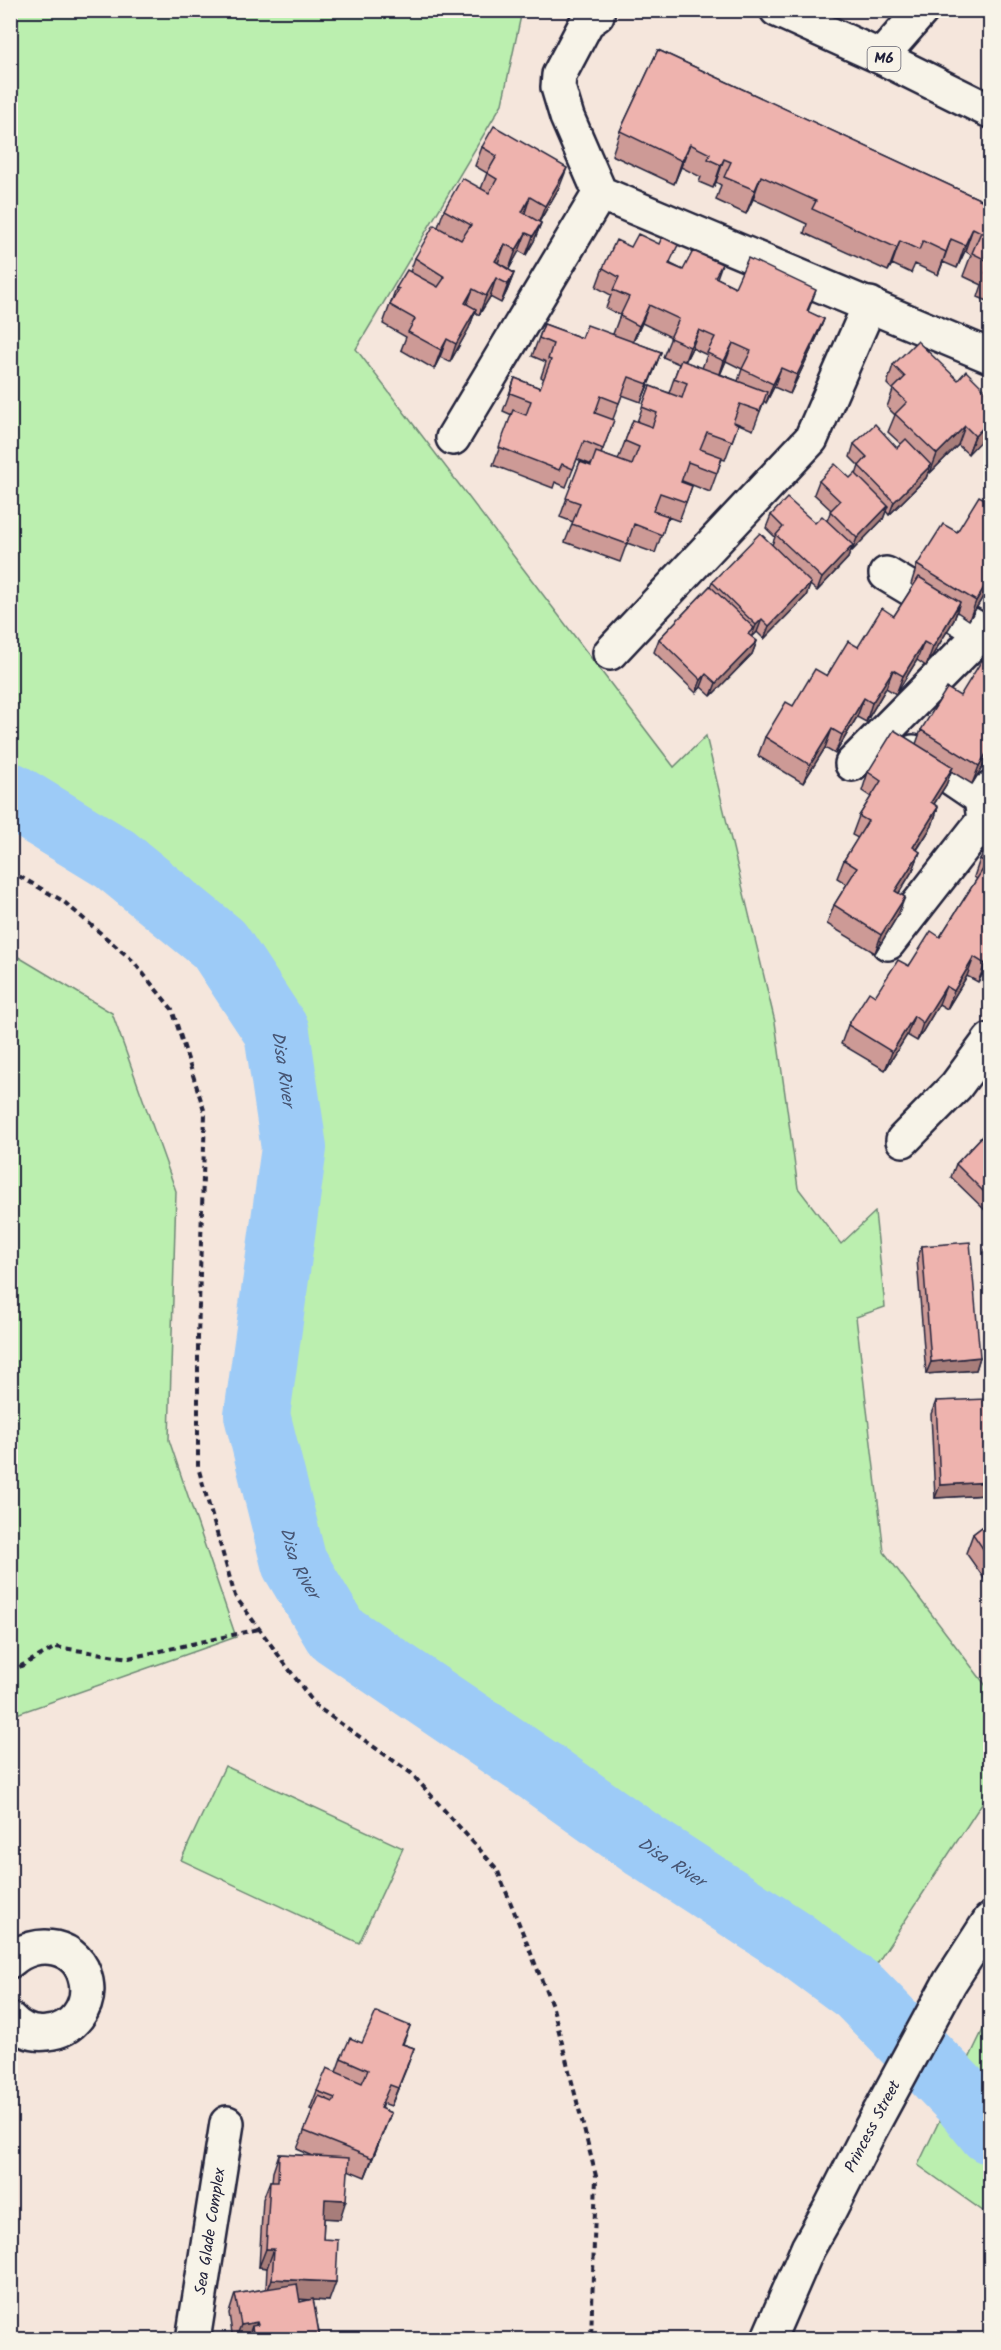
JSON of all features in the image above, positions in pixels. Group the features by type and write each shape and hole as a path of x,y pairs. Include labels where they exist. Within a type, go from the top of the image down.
{"street":[{"name":"M6","path":"777,10 881,57 990,111"},
{"path":"881,57 922,10"},
{"path":"598,13 597,27 561,99 600,193 990,356"},
{"path":"453,438 600,193"},
{"path":"610,653 811,439 870,304"},
{"path":"852,764 988,630 886,574"},
{"path":"884,733 986,808 888,943"},
{"path":"903,1140 966,1074 990,1040"},
{"name":"Princess Street","path":"768,2340 808,2248 870,2130 950,1982 990,1920"},
{"path":"10,1961 19,1953 39,1946 60,1949 77,1962 86,1981 86,2002 75,2021 57,2032 36,2034 16,2026 10,2019"},
{"name":"Sea Glade Complex","path":"193,2340 227,2123"}],"path":[{"path":"10,871 63,901 132,960 172,1009 205,1113 198,1337 198,1467 235,1596 316,1706 411,1773 497,1869 554,2008 596,2176 591,2340"},
{"path":"10,1672 56,1647 129,1658 259,1629"}],"green space":[{"path":"10,11 522,11 502,104 356,349 674,767 706,736 775,1022 798,1188 841,1244 875,1212 885,1307 856,1317 884,1552 990,1691 990,1791 859,1991 791,1941 645,1846 541,1772 336,1633 294,1563 257,1415 294,1148 277,1032 219,944 115,859 11,795"},
{"path":"10,952 112,1013 176,1191 169,1440 236,1637 11,1716"},
{"path":"225,1766 403,1848 359,1943 181,1860"},
{"path":"990,2015 990,2216 918,2165"}],"building":[{"path":"658,50 990,204 990,262 972,253 981,232 973,228 965,245 951,239 946,252 923,241 919,250 900,241 897,248 812,209 816,201 761,176 755,190 724,177 731,162 724,159 721,165 708,159 710,154 690,144 682,161 620,131"},
{"path":"494,126 567,168 545,206 530,197 522,212 541,223 533,236 526,233 516,250 505,244 495,261 514,273 508,284 496,278 486,296 473,289 465,303 476,309 456,344 447,339 441,350 408,332 415,319 390,305 399,289 396,288 407,270 438,287 445,277 415,258 434,225 461,240 471,225 444,210 462,178 489,193 497,179 487,173 497,156 482,147"},
{"path":"638,234 659,244 662,237 678,245 669,264 683,270 693,251 722,264 715,277 735,287 748,258 816,290 807,311 824,319 797,375 781,368 773,384 742,369 751,351 733,343 724,361 707,353 715,337 699,330 690,347 670,338 679,319 649,305 639,326 620,316 629,297 613,290 619,277 603,268 616,240 631,247"},
{"path":"544,324 582,338 587,325 661,352 648,384 629,377 619,403 601,396 595,413 614,420 603,449 584,441 573,469 562,464 559,470 499,447 513,410 526,415 531,401 510,393 515,378 540,388 551,360 548,359 553,344 539,338"},
{"path":"917,341 958,380 966,371 990,395 990,420 975,436 965,426 937,454 895,414 907,402 893,389 905,377 893,365"},
{"path":"681,360 767,392 760,411 740,404 733,422 738,425 732,441 707,432 700,449 722,457 717,473 688,462 681,482 692,486 686,502 660,493 653,511 668,516 662,535 634,524 627,544 572,524 580,503 566,498 580,462 591,466 596,452 632,465 639,447 625,441 633,420 652,427 657,413 642,407 650,386 682,398 687,383 674,378"},
{"path":"875,424 897,448 906,439 931,465 894,502 859,466 867,457 854,444"},
{"path":"835,464 850,478 855,473 888,506 857,538 830,511 840,501 819,481"},
{"path":"979,496 988,501 990,497 990,577 976,601 917,565 943,524 957,532"},
{"path":"787,498 815,523 822,516 853,545 822,578 776,535 783,527 771,515"},
{"path":"760,533 811,583 769,626 762,619 756,625 712,582"},
{"path":"919,577 960,602 933,647 924,642 903,676 893,670 872,703 864,698 842,735 832,729 810,765 765,737 786,702 793,706 815,669 827,676 848,641 858,647 882,608 894,616"},
{"path":"710,586 754,628 748,634 757,641 716,683 706,674 701,680 659,639"},
{"path":"982,660 990,666 990,747 979,766 921,730 947,688 960,696"},
{"path":"894,730 953,767 931,802 938,807 913,847 920,852 895,891 905,897 881,935 834,905 857,868 844,860 868,821 859,816 881,781 868,772"},
{"path":"990,843 990,955 985,964 974,957 954,991 946,986 923,1023 914,1016 892,1052 848,1025 869,992 875,996 898,960 909,966 931,931 940,937 987,863 980,859"},
{"path":"990,1128 990,1198 956,1164"},
{"path":"970,1242 980,1357 931,1362 922,1246"},
{"path":"990,1243 990,1277 989,1277 988,1244"},
{"path":"987,1399 990,1482 940,1485 936,1401"},
{"path":"990,1521 990,1559 973,1534"},
{"path":"376,2012 410,2026 402,2044 414,2048 398,2088 390,2085 380,2108 391,2113 372,2158 304,2131 319,2096 333,2102 335,2098 317,2091 327,2068 362,2083 368,2070 341,2058 350,2038 362,2043"},
{"path":"279,2154 349,2158 346,2200 325,2199 323,2239 338,2240 336,2282 272,2279 274,2249 266,2249 270,2181 278,2181"},
{"path":"297,2284 300,2302 313,2299 320,2339 332,2340 254,2340 252,2326 258,2325 257,2322 241,2325 235,2294"}],"waterway":[{"name":"Disa River","path":"10,795 115,859 219,944 277,1032 294,1148 257,1415 294,1563 336,1633 541,1772 645,1846 791,1941 859,1991 964,2099 990,2131"}]}
